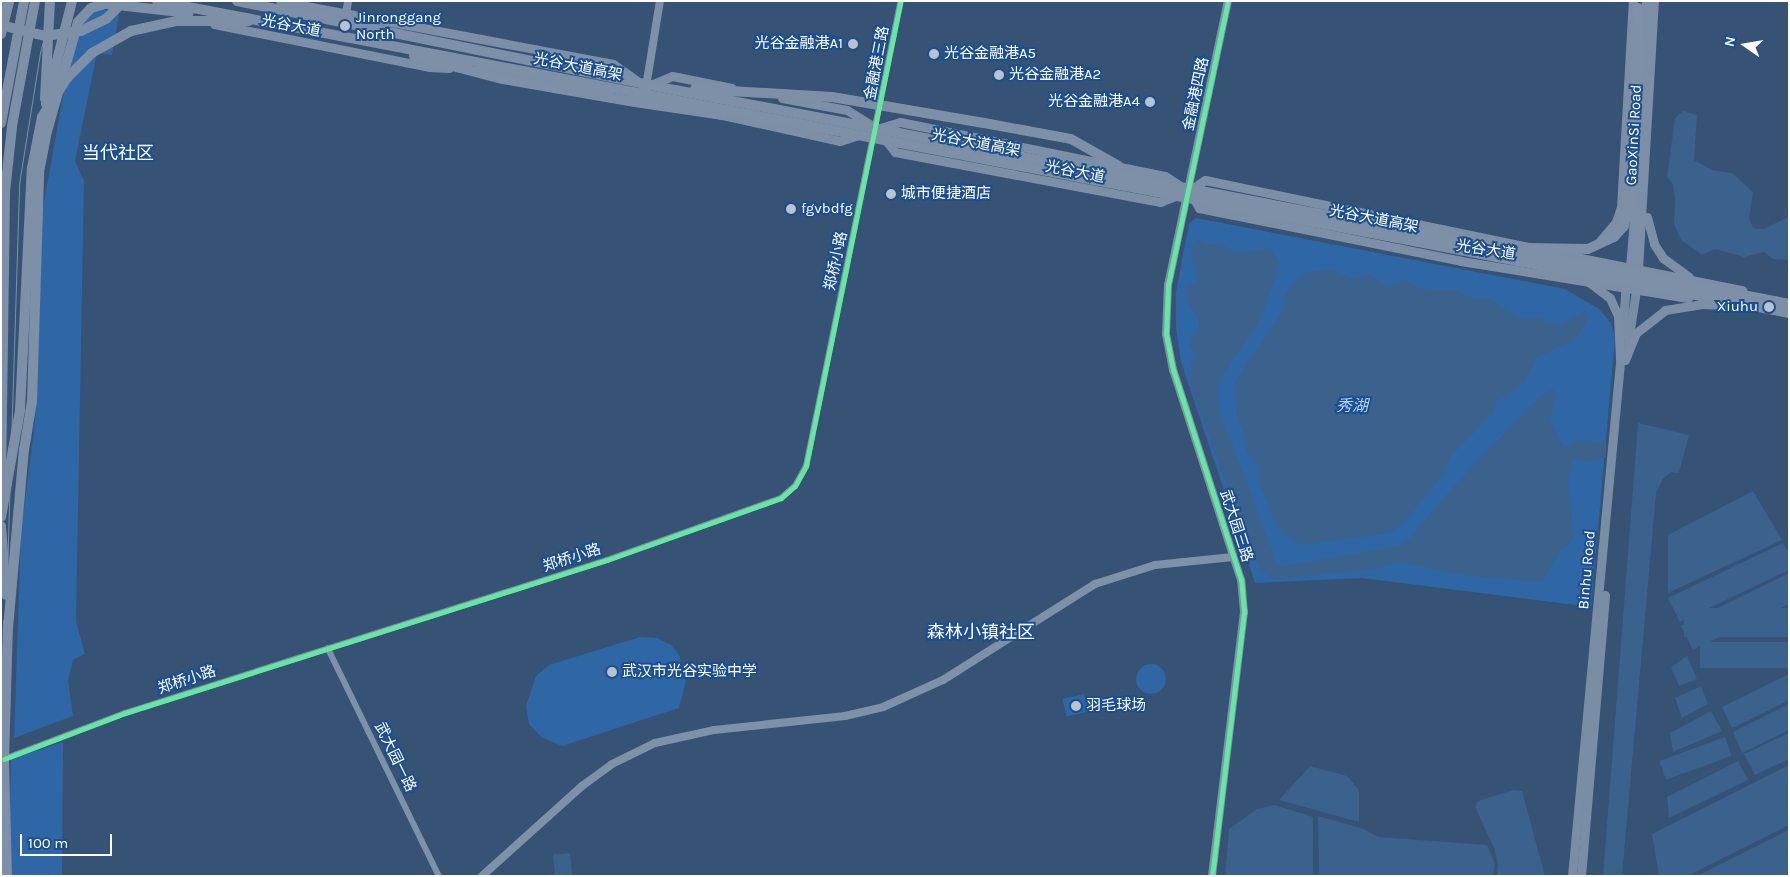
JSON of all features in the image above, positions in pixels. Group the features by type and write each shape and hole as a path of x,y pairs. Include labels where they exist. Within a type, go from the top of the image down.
{"highway":[{"path":"9,1 2,29 45,36 80,32 106,19 124,1"},
{"path":"1,100 19,1"},
{"path":"1,123 24,1"},
{"path":"1,482 4,192 12,126 35,1"},
{"path":"46,135 45,74 50,1"},
{"path":"24,450 20,393 24,283 32,168 42,117 72,1"},
{"path":"88,1 181,13 216,13"},
{"path":"7,876 4,759 8,628 24,450 32,401 39,172 46,135 78,22 91,8 110,1"},
{"name":"光谷大道高架","path":"157,1 252,21 1789,315"},
{"name":"光谷大道高架","path":"237,1 675,90 1789,304"},
{"path":"1468,242 1532,249 1588,249 1614,237 1624,226 1631,203 1634,174 1639,3"},
{"path":"42,117 67,78 92,53 131,31 177,21 252,21"},
{"path":"382,45 432,62 503,79 723,115"},
{"path":"675,90 720,89 832,97 984,123 1071,139 1119,166"},
{"path":"24,283 36,236"},
{"path":"1,517 20,393"},
{"path":"1,526 8,628"}],"main road":[{"path":"1,1 2,29"},
{"name":"光谷大道","path":"110,1 429,67 481,69 609,92 646,87 672,76 847,110 877,129 895,152 951,164 1160,202 1189,191 1205,180 1789,299"},
{"name":"光谷大道","path":"280,1 613,64 667,102 840,141 900,122 1165,176 1189,191 1199,208 1461,261 1584,279 1636,291 1789,315"},
{"name":"GaoXinSi Road","path":"1634,268 1644,202 1654,1"},
{"name":"GaoXinSi Road","path":"1634,268 1639,159 1639,3"},
{"name":"GaoXinSi Road","path":"1544,250 1583,249 1608,235 1621,207 1624,126 1639,3"},
{"path":"1644,202 1654,244 1663,258 1688,277 1711,283"},
{"name":"Binhu Road","path":"1581,876 1623,360 1625,289 1634,268"},
{"name":"Binhu Road","path":"1572,876 1623,360 1636,291 1634,268"},
{"path":"1584,279 1610,298 1618,316 1623,360"},
{"path":"1623,360 1636,333 1665,310 1701,304 1729,305"}],"street":[{"path":"346,14 348,1"},
{"path":"646,87 660,1"},
{"name":"金融港三路","path":"877,129 902,1"},
{"name":"金融港四路","path":"1189,191 1228,1"},
{"name":"郑桥小路","path":"4,759 125,713 746,513 782,498 795,486 806,466 877,129"},
{"name":"武大园三路","path":"1189,191 1168,285 1166,334 1173,370 1241,580 1244,612 1212,876"},
{"path":"482,876 582,786 612,764 655,744 714,730 845,716 883,707 943,680 1095,584 1155,565 1233,557"},
{"name":"武大园一路","path":"328,648 439,876"}],"shaded area":[{"path":"120,9 112,55 97,53 75,161 84,181 76,621 85,654 73,660 68,681 73,716 14,738 21,531 35,423 41,218 64,91 80,24 94,10"},
{"path":"1196,218 1565,289 1599,309 1611,323 1615,338 1591,607 1362,578 1255,583 1181,362 1176,328 1176,292 1189,224"},
{"path":"640,637 657,638 671,645 679,655 686,681 679,708 562,746 541,737 529,724 526,706 536,676 549,665"},
{"path":"1151,664 1157,665 1165,673 1165,685 1157,693 1151,694 1145,693 1137,685 1136,679 1137,673 1145,665"},
{"name":"羽毛球场","path":"1084,694 1088,712 1067,716 1063,699"},
{"path":"63,742 62,876 9,876 11,759"}],"water":[{"path":"1683,111 1697,115 1694,160 1712,170 1732,173 1753,192 1749,218 1753,228 1763,229 1789,217 1789,260 1773,259 1764,252 1744,257 1715,249 1702,255 1681,240 1674,224 1675,198 1673,184 1667,177 1675,118"},
{"path":"1198,239 1206,244 1221,244 1235,253 1270,248 1280,265 1259,323 1225,370 1218,388 1219,409 1277,564 1283,566 1400,546 1412,537 1445,496 1542,395 1553,389 1556,395 1550,420 1563,446 1569,447 1574,440 1606,442 1606,457 1586,463 1579,459 1573,462 1568,479 1574,538 1561,550 1541,582 1462,575 1398,562 1370,570 1274,579 1261,571 1249,546 1191,386 1191,361 1196,355 1189,346 1191,337 1200,331 1199,320 1186,299 1185,288 1196,283 1198,276 1192,260 1192,244"},
{"name":"秀湖","path":"1331,270 1353,279 1367,274 1388,286 1406,280 1420,289 1455,290 1473,299 1488,299 1524,319 1537,318 1560,325 1585,311 1588,321 1574,340 1539,356 1521,386 1496,402 1494,412 1449,458 1445,472 1404,522 1389,533 1302,545 1277,528 1258,478 1258,467 1245,447 1243,431 1237,418 1234,385 1248,360 1270,332 1285,306 1285,295 1298,279 1309,272"},
{"path":"1638,423 1689,435 1679,473 1671,472 1663,479 1656,493 1622,876 1603,876"},
{"path":"1753,491 1782,540 1668,593 1668,535"},
{"path":"1783,543 1789,554 1789,570 1680,622 1668,598"},
{"path":"1789,573 1789,604 1693,650 1681,626"},
{"path":"1684,608 1789,608 1789,637 1684,637"},
{"path":"1700,642 1789,642 1789,668 1700,668"},
{"path":"1687,656 1697,679 1679,686 1671,667"},
{"path":"1789,674 1789,700 1732,728 1722,707"},
{"path":"1701,686 1708,704 1682,718 1675,698"},
{"path":"1789,704 1789,730 1742,753 1733,732"},
{"path":"1711,711 1722,731 1673,752 1670,733"},
{"path":"1789,733 1789,759 1755,775 1744,754"},
{"path":"1725,737 1732,756 1666,780 1659,761"},
{"path":"1738,761 1748,780 1669,818 1667,797"},
{"path":"1789,765 1789,825 1687,876 1659,876 1652,834"},
{"path":"1310,766 1347,776 1359,790 1359,822 1279,800"},
{"path":"1513,790 1522,791 1545,876 1497,876 1498,864 1494,848 1475,807 1478,801"},
{"path":"1275,805 1313,817 1313,876 1225,876 1229,829 1257,809"},
{"path":"1318,816 1364,829 1378,837 1487,845 1495,864 1493,876 1319,876"},
{"path":"1789,830 1789,876 1697,876"},
{"path":"570,853 572,876 555,876 553,854"}],"tram line":[{"path":"8,876 4,666 19,184 40,53 53,1"}],"cycle path":[{"path":"4,759 125,713 607,560 781,498 795,486 806,466 901,1"},
{"path":"1212,876 1244,612 1241,580 1173,370 1166,334 1168,285 1228,1"}],"place":[{"name":"Jinronggang North","path":"345,26"},
{"name":"光谷金融港A1","path":"853,44"},
{"name":"光谷金融港A5","path":"934,54"},
{"name":"光谷金融港A2","path":"999,75"},
{"name":"光谷金融港A4","path":"1150,102"},
{"name":"城市便捷酒店","path":"891,194"},
{"name":"fgvbdfg","path":"791,209"},
{"name":"Xiuhu","path":"1769,307"},
{"name":"武汉市光谷实验中学","path":"612,672"},
{"name":"羽毛球场","path":"1076,706"}],"district":[{"name":"当代社区","path":"118,153"},
{"name":"森林小镇社区","path":"981,632"}]}
